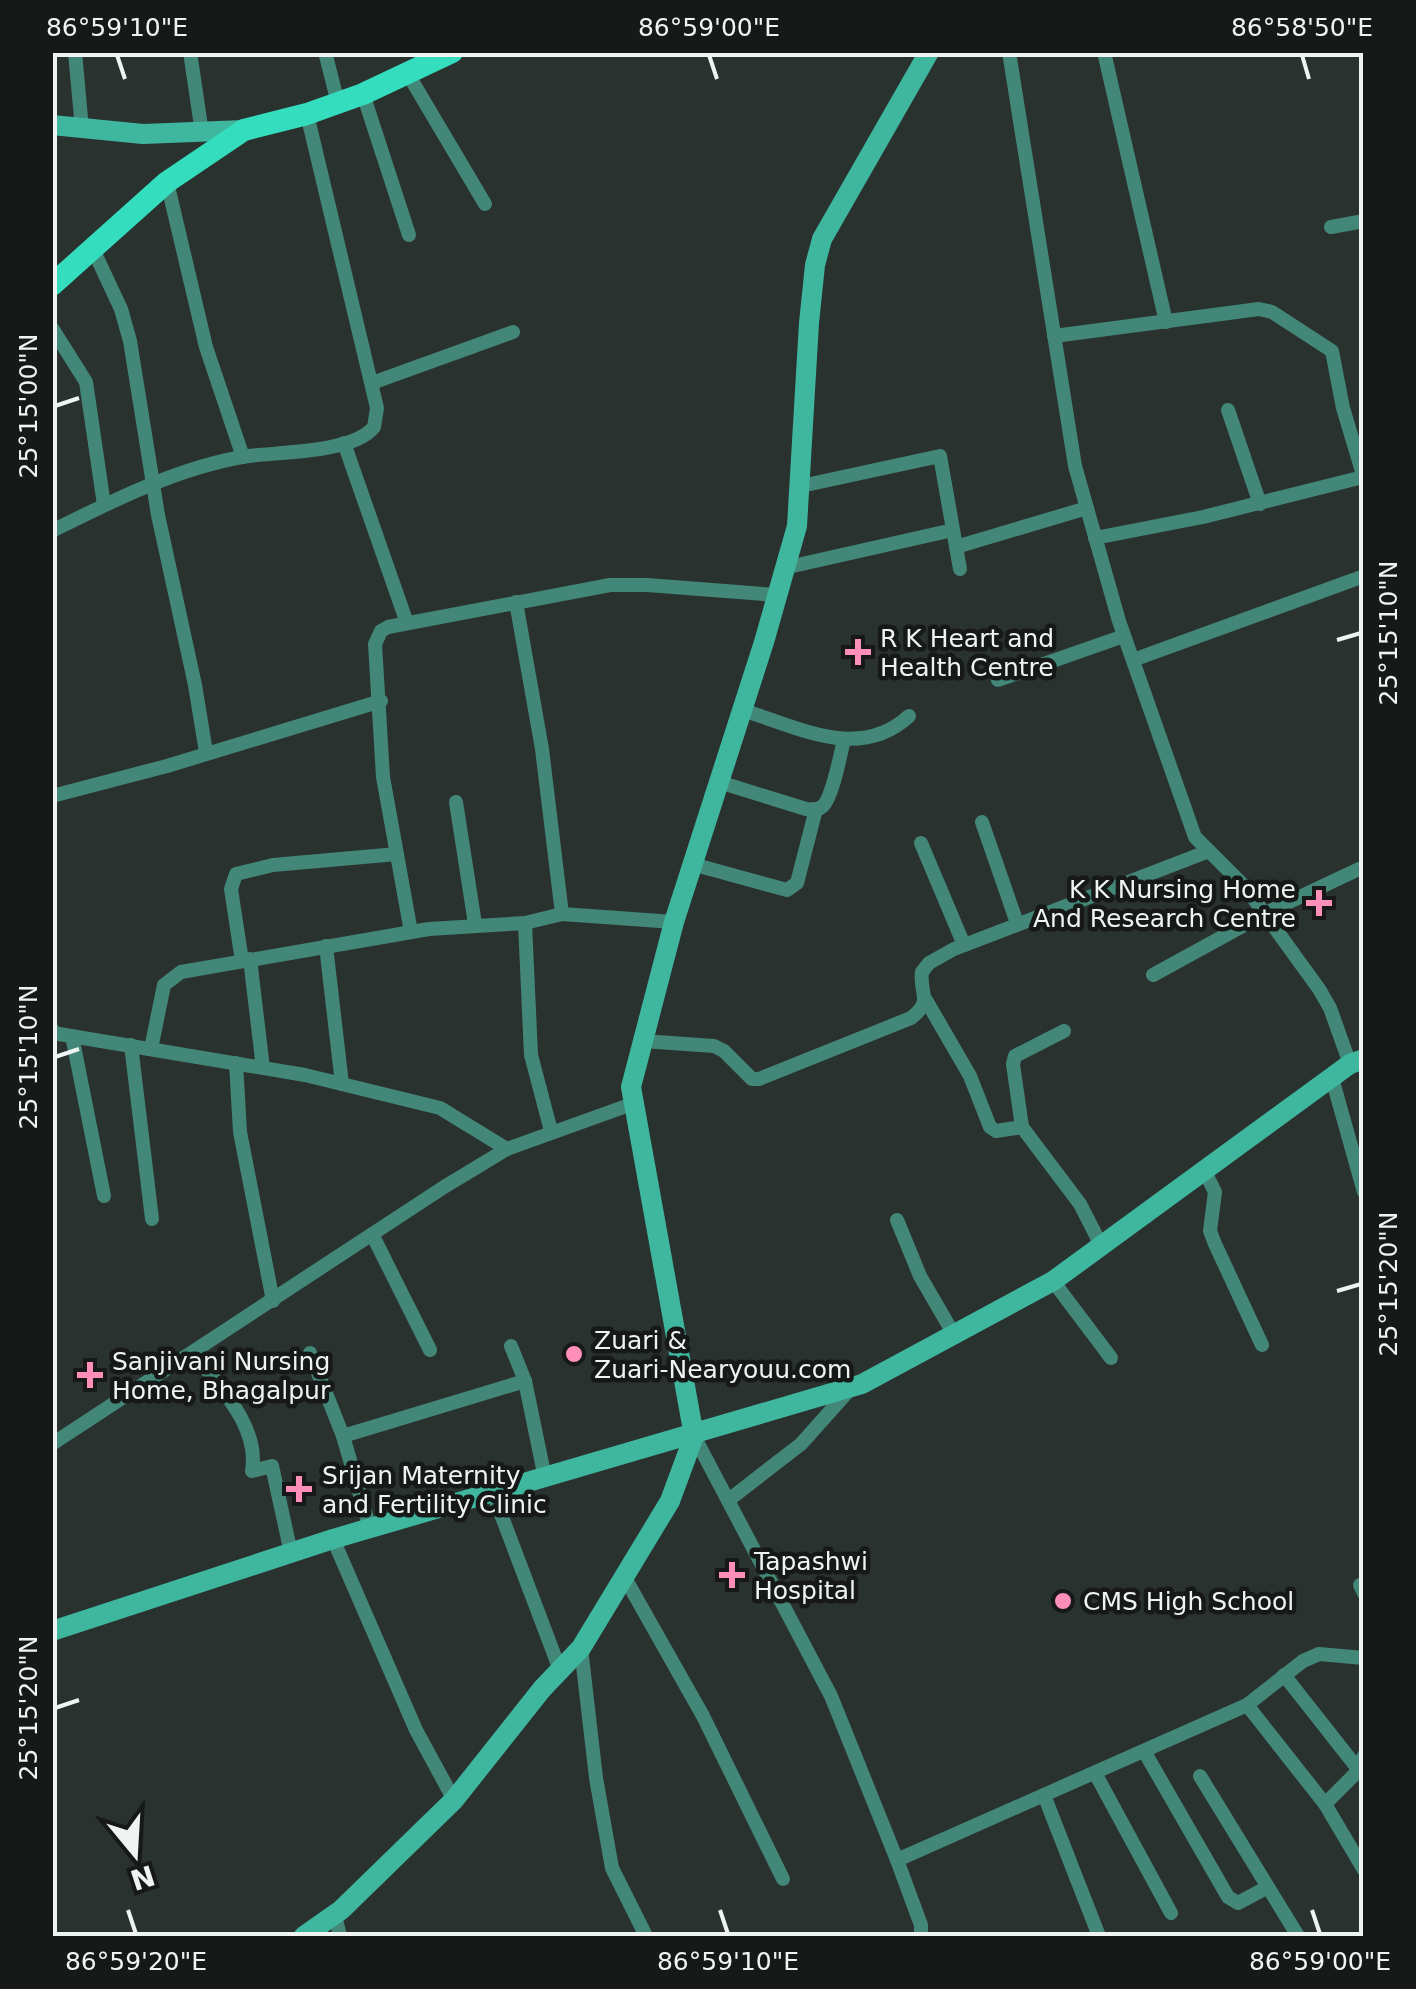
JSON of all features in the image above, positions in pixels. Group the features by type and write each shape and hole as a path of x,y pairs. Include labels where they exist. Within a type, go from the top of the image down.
{"main road":[{"path":"52,285 167,182 244,130 363,94 452,52"}],"street":[{"path":"74,52 82,129"},
{"path":"190,52 202,133"},
{"path":"325,52 338,103"},
{"path":"922,1936 898,1860 831,1696 694,1436 631,1087 674,922 797,526 814,265 822,239 928,52"},
{"path":"52,1630 333,1539 852,1388 888,1372 1052,1280 1357,1062 1330,1008 1266,913 1195,837 1124,636 1075,466 1009,52"},
{"path":"1104,52 1166,322"},
{"path":"408,74 485,204"},
{"path":"363,94 409,235"},
{"path":"52,531 154,482 244,457 344,443 368,435 374,427 377,408 372,383 306,114"},
{"path":"52,125 143,134 244,130"},
{"path":"167,182 206,347 244,457"},
{"path":"1331,228 1364,221"},
{"path":"92,248 127,326 158,516 206,752"},
{"path":"1054,336 1259,309 1272,312 1325,345 1336,360 1343,408 1363,478 1095,538"},
{"path":"52,328 86,382 104,505"},
{"path":"372,383 514,332"},
{"path":"1228,410 1260,504"},
{"path":"344,443 407,624"},
{"path":"801,486 940,456 960,568"},
{"path":"956,547 1086,508"},
{"path":"784,568 953,530"},
{"path":"1133,660 1364,576"},
{"path":"412,932 382,777 377,638 388,627 610,585 776,596"},
{"path":"516,602 542,749 562,914"},
{"path":"998,680 1124,636"},
{"path":"52,796 381,701"},
{"path":"742,710 844,740 868,740 897,728 909,716"},
{"path":"719,782 816,810 824,805 844,740"},
{"path":"456,802 476,924"},
{"path":"692,864 787,890 797,882 816,810"},
{"path":"982,822 1018,923"},
{"path":"922,843 964,945"},
{"path":"1022,1127 996,1131 990,1127 970,1076 926,1000 922,972 928,963 1018,923 1209,850"},
{"path":"263,1068 231,889 236,874 273,865 397,854"},
{"path":"1153,975 1266,913 1359,869"},
{"path":"151,1048 161,996 168,979 181,972 412,932 524,923 562,914 674,922"},
{"path":"524,923 531,1055 551,1131"},
{"path":"326,946 342,1084"},
{"path":"643,1041 714,1046 724,1050 752,1079 759,1079 911,1018 926,1000"},
{"path":"53,1031 263,1068 440,1108 507,1149"},
{"path":"1064,1031 1015,1056 1022,1127 1080,1204 1102,1246"},
{"path":"72,1036 104,1196"},
{"path":"130,1045 152,1219"},
{"path":"236,1063 238,1119 273,1300"},
{"path":"1332,1078 1363,1186"},
{"path":"52,1444 507,1149 632,1104"},
{"path":"1205,1172 1214,1192 1210,1231 1262,1344"},
{"path":"897,1220 920,1276 953,1333"},
{"path":"373,1236 430,1350"},
{"path":"1052,1280 1110,1358"},
{"path":"511,1346 525,1381 544,1478"},
{"path":"193,1352 244,1422 255,1456 252,1471 272,1466 292,1553"},
{"path":"310,1353 343,1436 370,1528"},
{"path":"343,1436 525,1381"},
{"path":"730,1499 801,1444 852,1388"},
{"path":"304,1936 335,1915 454,1800 581,1648 670,1501 694,1436"},
{"path":"493,1493 560,1670"},
{"path":"333,1539 416,1730 454,1800"},
{"path":"625,1578 703,1716 782,1879"},
{"path":"581,1648 596,1778 612,1868 646,1936"},
{"path":"898,1860 1247,1705 1302,1661 1319,1654 1364,1658"},
{"path":"1284,1676 1361,1762 1325,1804"},
{"path":"1247,1705 1325,1804 1364,1870"},
{"path":"1144,1751 1228,1896 1238,1903 1266,1888"},
{"path":"1095,1774 1172,1913"},
{"path":"1200,1776 1298,1936"},
{"path":"1044,1795 1100,1936"},
{"path":"335,1915 340,1936"}],"place":[{"name":"R K Heart and Health Centre","path":"858,652"},
{"name":"K K Nursing Home And Research Centre","path":"1319,903"},
{"name":"Zuari & Zuari-Nearyouu.com","path":"574,1354"},
{"name":"Sanjivani Nursing Home, Bhagalpur","path":"90,1375"},
{"name":"Srijan Maternity and Fertility Clinic","path":"299,1489"},
{"name":"Tapashwi Hospital","path":"732,1575"},
{"name":"CMS High School","path":"1063,1601"}]}
